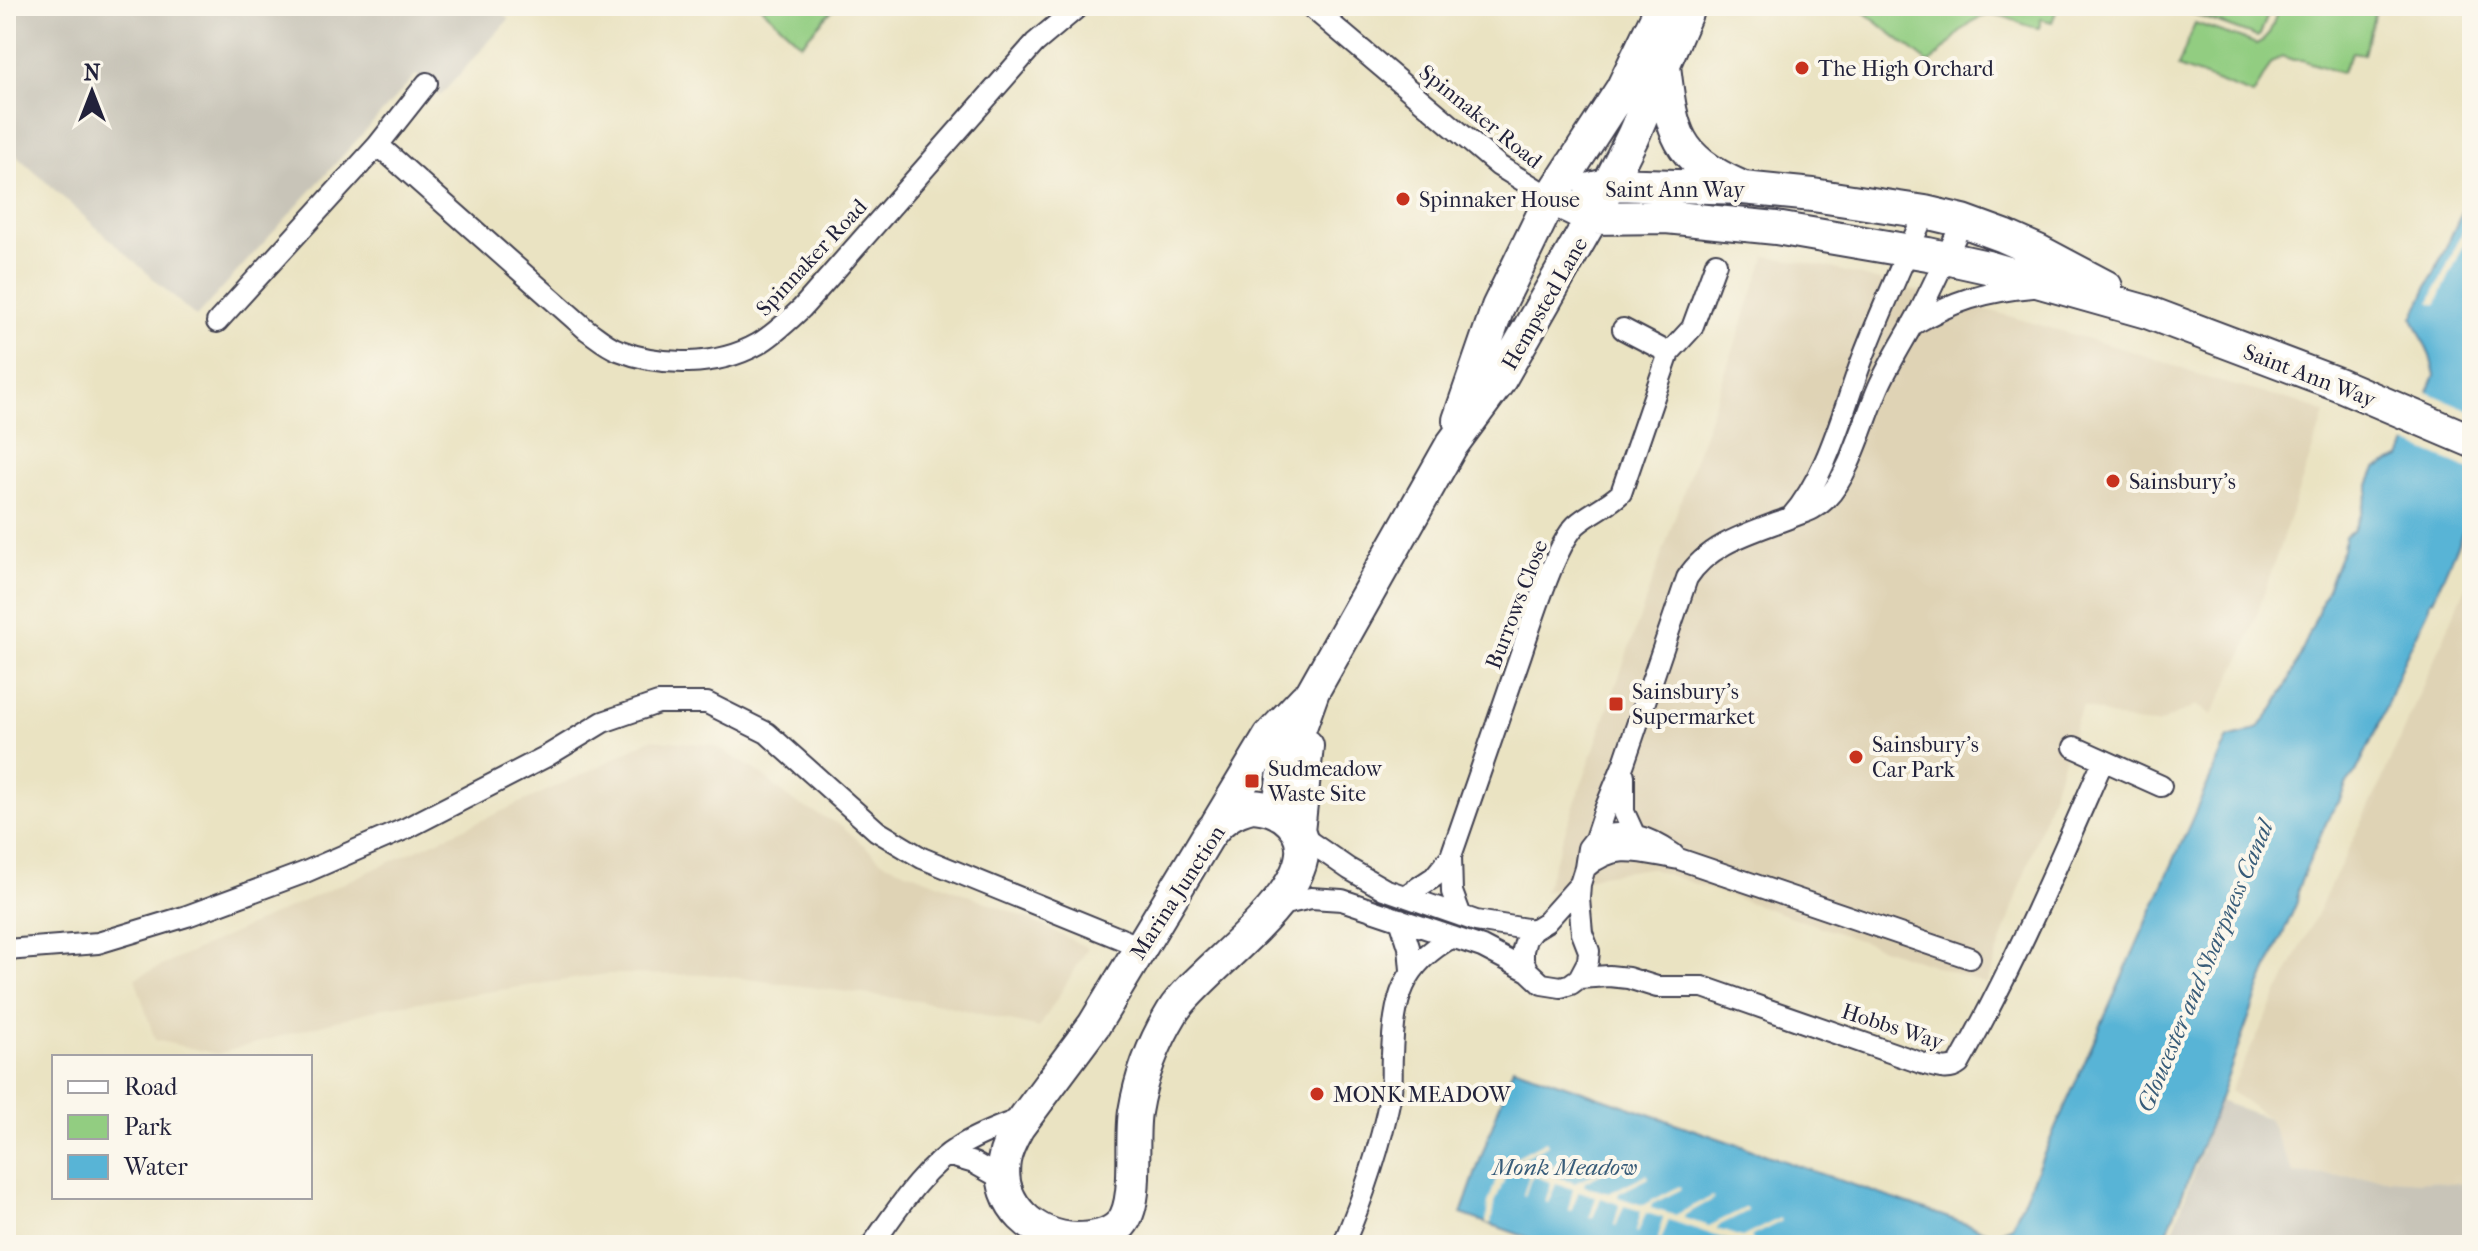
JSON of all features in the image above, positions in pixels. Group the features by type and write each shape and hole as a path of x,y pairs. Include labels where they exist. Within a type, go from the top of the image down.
{"main road":[{"path":"1582,200 1622,89 1662,6"},
{"name":"Hempsted Lane","path":"1451,446 1498,307 1582,200 1664,66 1689,6"},
{"path":"1664,66 1673,120 1682,146 1716,176 1743,188"},
{"name":"Saint Ann Way","path":"1582,200 1743,188 1925,212 1963,221 2038,251 2104,285 2147,312"},
{"name":"Hempsted Lane","path":"1292,826 1284,772 1313,691 1451,446 1499,381 1582,200"},
{"name":"Saint Ann Way","path":"1582,200 1666,217 1829,235 1945,258 2052,285 2147,312 2338,384 2472,441"},
{"name":"Hempsted Lane","path":"1216,825 1270,736 1313,691"},
{"name":"Marina Junction","path":"1004,1180 1003,1163 1008,1145 1094,1025 1216,825 1236,810 1252,806 1264,807 1292,826"},
{"path":"1004,1180 1020,1216 1052,1240 1090,1239 1121,1231 1132,1200 1135,1111 1141,1082 1157,1038 1185,994 1276,906 1297,875 1303,854 1292,826"}],"street":[{"name":"Spinnaker Road","path":"378,145 546,295 615,349 645,358 676,362 707,360 757,345 802,308 1035,43 1079,6"},
{"name":"Spinnaker Road","path":"1310,6 1499,166 1582,200"},
{"path":"221,317 378,145 427,83"},
{"path":"1791,517 1802,505 1817,476 1925,212"},
{"path":"1276,906 1292,901 1342,900 1500,956 1551,987 1571,984 1579,978 1588,961 1583,876 1588,848 1595,839 1624,763 1679,597 1695,565 1724,544 1817,507 1839,483 1880,384 1963,221"},
{"name":"Burrows Close","path":"1405,896 1434,877 1451,856 1553,567 1576,525 1610,504 1621,493 1669,353 1692,328 1716,263"},
{"path":"1911,326 1936,311 1982,294 2052,285"},
{"path":"1623,329 1669,353"},
{"path":"6,950 98,943 187,916 303,873 407,828 547,756 603,722 658,703 707,703 767,733 877,831 922,858 1141,947"},
{"path":"2074,747 2161,786"},
{"name":"Hobbs Way","path":"1579,978 1628,978 1657,987 1703,987 1899,1055 1943,1069 1953,1069 1959,1064 1982,1022 2039,908 2103,761"},
{"path":"1624,763 1624,812 1634,834"},
{"path":"1292,826 1369,882 1405,896 1495,925 1540,926 1566,922 1585,938"},
{"path":"1595,839 1619,833 1634,834 1651,840 1679,859"},
{"path":"1528,971 1523,961 1526,939 1597,857 1629,850 1679,859 1970,958"},
{"name":"Burrows Close","path":"1451,856 1452,892 1461,916"},
{"path":"1400,919 1409,947 1411,970"},
{"path":"1343,1245 1359,1207 1390,1096 1393,1023 1398,1003 1411,970 1426,953 1453,937"},
{"name":"Hobbs Way","path":"1585,938 1628,978"},
{"path":"872,1245 922,1178 947,1155 972,1139 1026,1116"},
{"path":"947,1155 971,1162 1004,1180"}],"shaded area":[{"path":"24,6 495,6 509,19 440,96 416,75 196,317 6,146 6,26"},
{"path":"1766,256 1824,266 1995,312 2147,356 2213,380 2298,402 2325,413 2245,649 2212,715 2196,705 2157,724 2130,722 2082,706 1987,984 1649,868 1602,875 1544,892"},
{"path":"2472,573 2472,1184 2293,1173 2268,1118 2230,1091 2376,793"},
{"path":"651,739 712,745 756,770 794,802 842,826 883,862 1025,917 1088,948 1039,1028 940,1004 717,975 607,974 385,1007 217,1054 155,1040 135,978 590,771"},
{"path":"2219,1101 2268,1118 2293,1173 2472,1184 2472,1245 2168,1245"}],"green space":[{"path":"760,6 836,6 801,44"},
{"path":"1856,6 2058,6 2052,22 2041,19 2039,28 1996,15 1985,16 1967,25 1929,63"},
{"path":"2172,6 2256,6 2269,11 2257,37"},
{"path":"2279,6 2360,6 2375,12 2364,54 2352,52 2341,73 2282,56 2272,62 2253,95 2178,67 2195,23 2257,44 2269,33"}],"water":[{"path":"2472,191 2472,511 2404,660 2378,727 2356,772 2330,814 2305,871 2297,902 2261,984 2162,1245 1549,1245 1461,1214 1513,1067 1995,1234 2012,1226 2228,738 2257,728 2269,716 2293,672 2343,549 2345,537 2353,531 2361,514 2376,468 2401,458 2435,375 2413,318"}],"pier":[{"path":"2472,211 2472,227 2436,305 2430,302"},
{"path":"2425,391 2472,411 2472,471 2403,442"},
{"path":"1546,1141 1548,1145 1518,1160 1517,1164 1541,1172 1579,1153 1581,1157 1550,1174 1575,1183 1614,1164 1615,1167 1585,1182 1584,1186 1609,1193 1647,1174 1649,1178 1619,1193 1618,1197 1643,1205 1680,1186 1682,1189 1652,1204 1651,1208 1675,1215 1713,1196 1714,1199 1684,1218 1709,1226 1747,1207 1748,1211 1717,1229 1742,1237 1780,1218 1782,1221 1752,1236 1751,1240 1767,1245 1742,1245 1669,1220 1661,1240 1658,1239 1663,1218 1646,1213 1638,1233 1641,1211 1624,1206 1616,1226 1618,1204 1601,1198 1593,1218 1590,1217 1596,1197 1579,1191 1571,1211 1568,1210 1573,1189 1556,1184 1548,1203 1545,1202 1551,1184 1534,1176 1525,1196 1529,1176 1509,1168 1494,1205 1491,1224 1486,1223 1488,1203 1503,1159 1508,1161"}],"place":[{"name":"The High Orchard","path":"1802,68"},
{"name":"Spinnaker House","path":"1403,199"},
{"name":"Sainsbury's","path":"2113,481"},
{"name":"Sainsbury's Supermarket","path":"1616,704"},
{"name":"Sainsbury's Car Park","path":"1856,757"},
{"name":"Sudmeadow Waste Site","path":"1252,781"},
{"name":"MONK MEADOW","path":"1317,1094"}],"water label":[{"name":"Gloucester and Sharpness Canal","path":"2205,966"},
{"name":"Monk Meadow","path":"1565,1167"}]}
